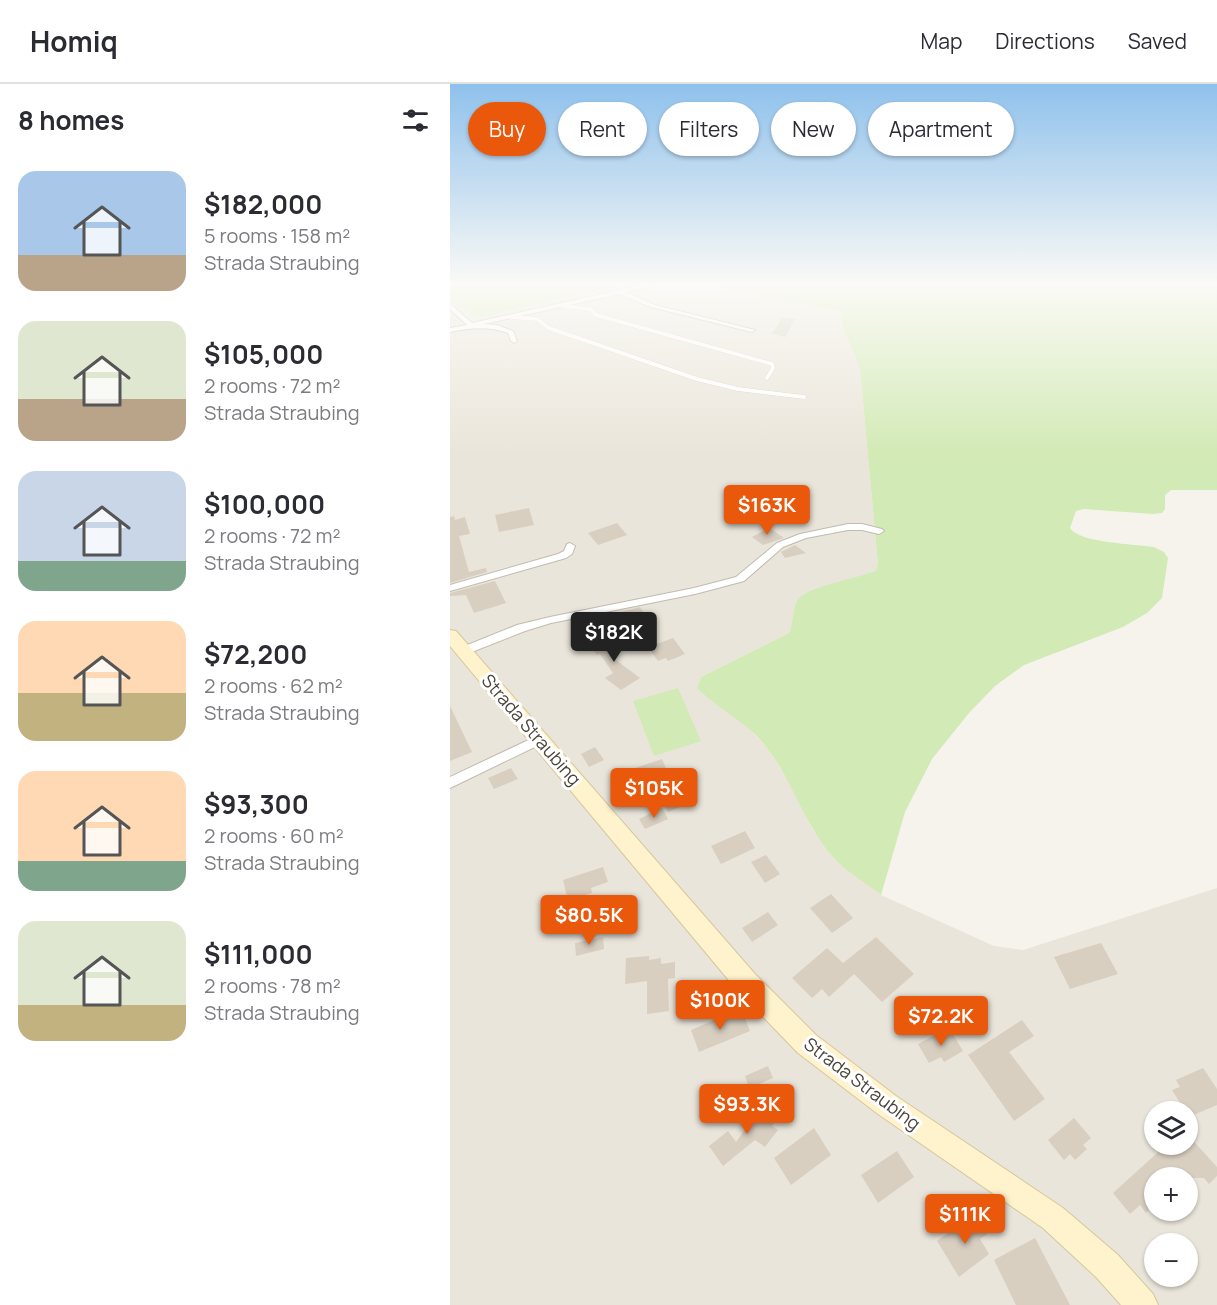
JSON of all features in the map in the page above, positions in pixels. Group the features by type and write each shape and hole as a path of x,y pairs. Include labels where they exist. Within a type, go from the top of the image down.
{"main road":[{"name":"Strada Straubing","path":"457,643 746,982 807,1044 887,1105 1053,1218 1107,1266 1142,1305"}],"street":[{"path":"457,643 550,620 695,591 740,579 780,545 803,536 848,527 879,531"},
{"path":"450,588 562,556 568,552 570,546"},
{"path":"450,783 539,740"}],"lane":[{"path":"589,341 697,379 738,389 804,397"},
{"path":"689,341 772,364 773,368 766,378"}],"shaded area":[{"path":"450,341 850,341 860,369 878,564 876,570 796,603 793,624 789,633 701,677 698,688 741,721 767,747 794,791 813,830 835,859 881,895 994,946 1023,950 1217,888 1217,1305 450,1305"}],"green space":[{"path":"849,341 1217,341 1217,490 1171,490 1165,495 1165,509 1162,513 1084,509 1076,511 1070,528 1084,537 1154,547 1164,552 1168,558 1162,598 1147,613 1123,627 1024,665 995,686 969,713 932,759 905,812 881,895 834,858 815,832 776,761 760,739 697,688 701,677 789,633 795,605 802,596 821,587 876,570 878,564 860,369"},
{"path":"678,688 701,741 654,756 633,701"}],"building":[{"path":"529,508 534,525 499,532 495,515"},
{"path":"454,516 455,520 465,517 470,534 459,536 469,572 486,568 487,572 450,583 450,517"},
{"path":"761,522 784,538 763,545 752,537 765,530"},
{"path":"617,523 627,535 598,545 588,533"},
{"path":"795,545 806,553 785,558 781,552"},
{"path":"495,581 506,603 474,613 466,595 450,596 450,593"},
{"path":"640,607 647,617 626,624 617,613"},
{"path":"614,635 624,648 608,654 640,678 621,690 605,678 613,673 600,654 597,655 590,645"},
{"path":"673,638 685,654 668,661 666,658 658,661 648,647"},
{"path":"450,706 472,752 450,761"},
{"path":"595,747 604,760 589,767 581,754"},
{"path":"662,759 668,773 664,774 682,806 668,812 650,778 639,782 635,768"},
{"path":"511,768 518,779 494,789 488,778"},
{"path":"662,808 668,819 645,829 639,819"},
{"path":"745,831 755,848 721,864 711,846"},
{"path":"766,855 780,874 765,883 751,862"},
{"path":"603,867 608,882 591,888 592,893 568,901 563,880"},
{"path":"831,894 853,918 832,933 810,908"},
{"path":"768,912 778,925 752,942 742,928"},
{"path":"603,937 604,949 576,956 575,943"},
{"path":"876,937 914,974 882,1002 854,974 829,997 822,989 812,998 792,978 827,948 843,963"},
{"path":"1101,943 1118,974 1070,989 1054,957"},
{"path":"649,956 649,960 661,958 661,964 675,962 675,978 668,979 669,1011 647,1014 647,981 625,984 626,958"},
{"path":"741,1009 750,1031 699,1052 691,1030"},
{"path":"1022,1020 1034,1036 1009,1052 1045,1099 1014,1121 968,1055"},
{"path":"949,1028 963,1051 944,1062 941,1057 929,1063 918,1044"},
{"path":"768,1066 773,1078 749,1088 745,1076"},
{"path":"1203,1068 1217,1089 1217,1105 1198,1113 1198,1101 1179,1101 1172,1090 1180,1087 1176,1080"},
{"path":"765,1102 780,1114 772,1126 778,1130 765,1147 755,1140 723,1166 709,1146 728,1131 736,1142"},
{"path":"1074,1118 1091,1138 1083,1145 1087,1149 1075,1160 1070,1154 1064,1160 1048,1140"},
{"path":"814,1128 831,1155 791,1185 774,1158"},
{"path":"1198,1146 1217,1167 1217,1176 1209,1184 1204,1178 1198,1178 1198,1167 1144,1167 1144,1210 1140,1205 1130,1214 1113,1193 1155,1155 1198,1155"},
{"path":"897,1151 914,1177 878,1203 861,1175"},
{"path":"974,1214 987,1234 980,1239 989,1254 959,1277 937,1241"},
{"path":"1035,1238 1070,1305 1016,1305 994,1260"}]}
